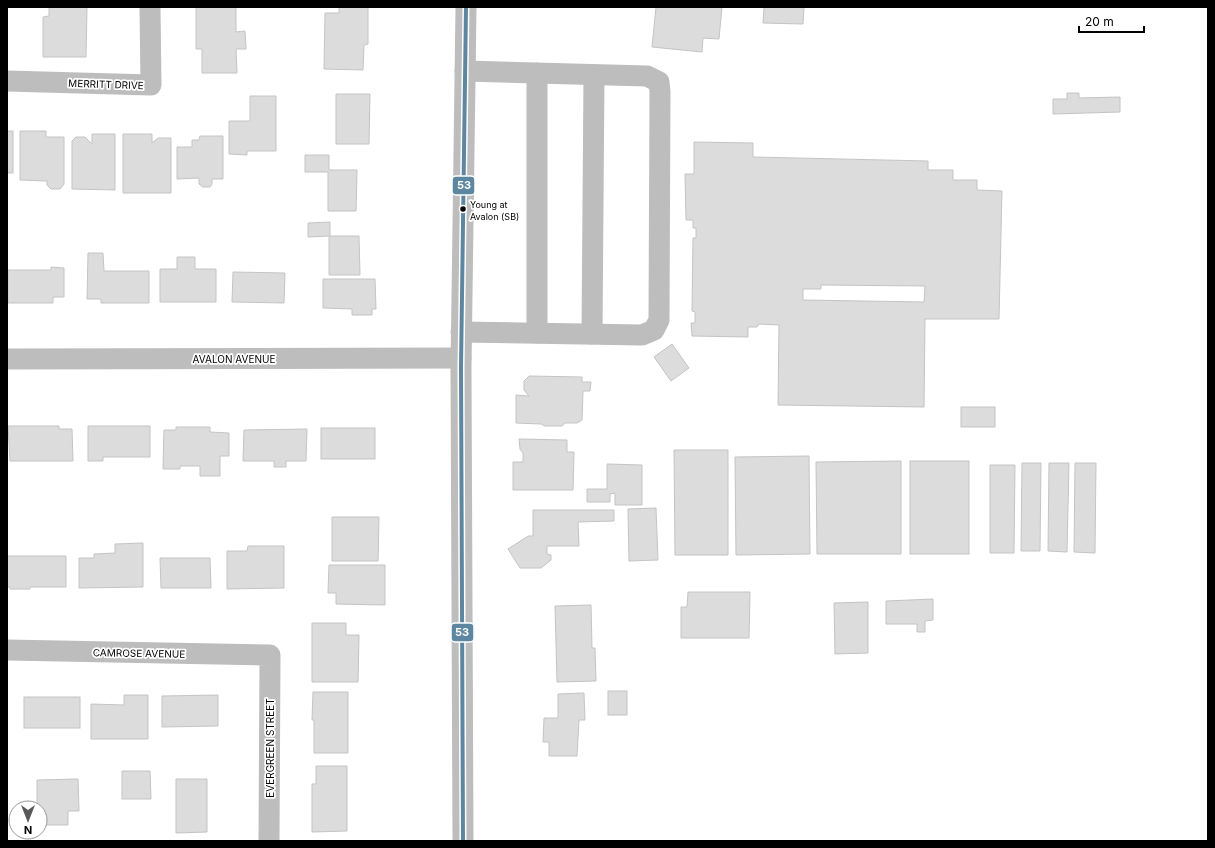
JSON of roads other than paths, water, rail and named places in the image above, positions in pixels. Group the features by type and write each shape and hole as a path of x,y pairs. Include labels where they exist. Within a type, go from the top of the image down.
{"street":[{"name":"MERRITT DRIVE","path":"7,81 150,85 150,7"},
{"path":"463,841 461,332 466,7"},
{"path":"461,332 642,335 654,330 659,320 659,82 647,76 465,71"},
{"path":"537,73 538,333"},
{"path":"592,334 594,75"},
{"name":"AVALON AVENUE","path":"7,359 461,358"},
{"name":"CAMROSE AVENUE","path":"7,650 270,655"},
{"name":"EVERGREEN STREET","path":"269,841 270,655"}],"place":[{"name":"Young at Avalon (SB)","path":"463,209"}]}
